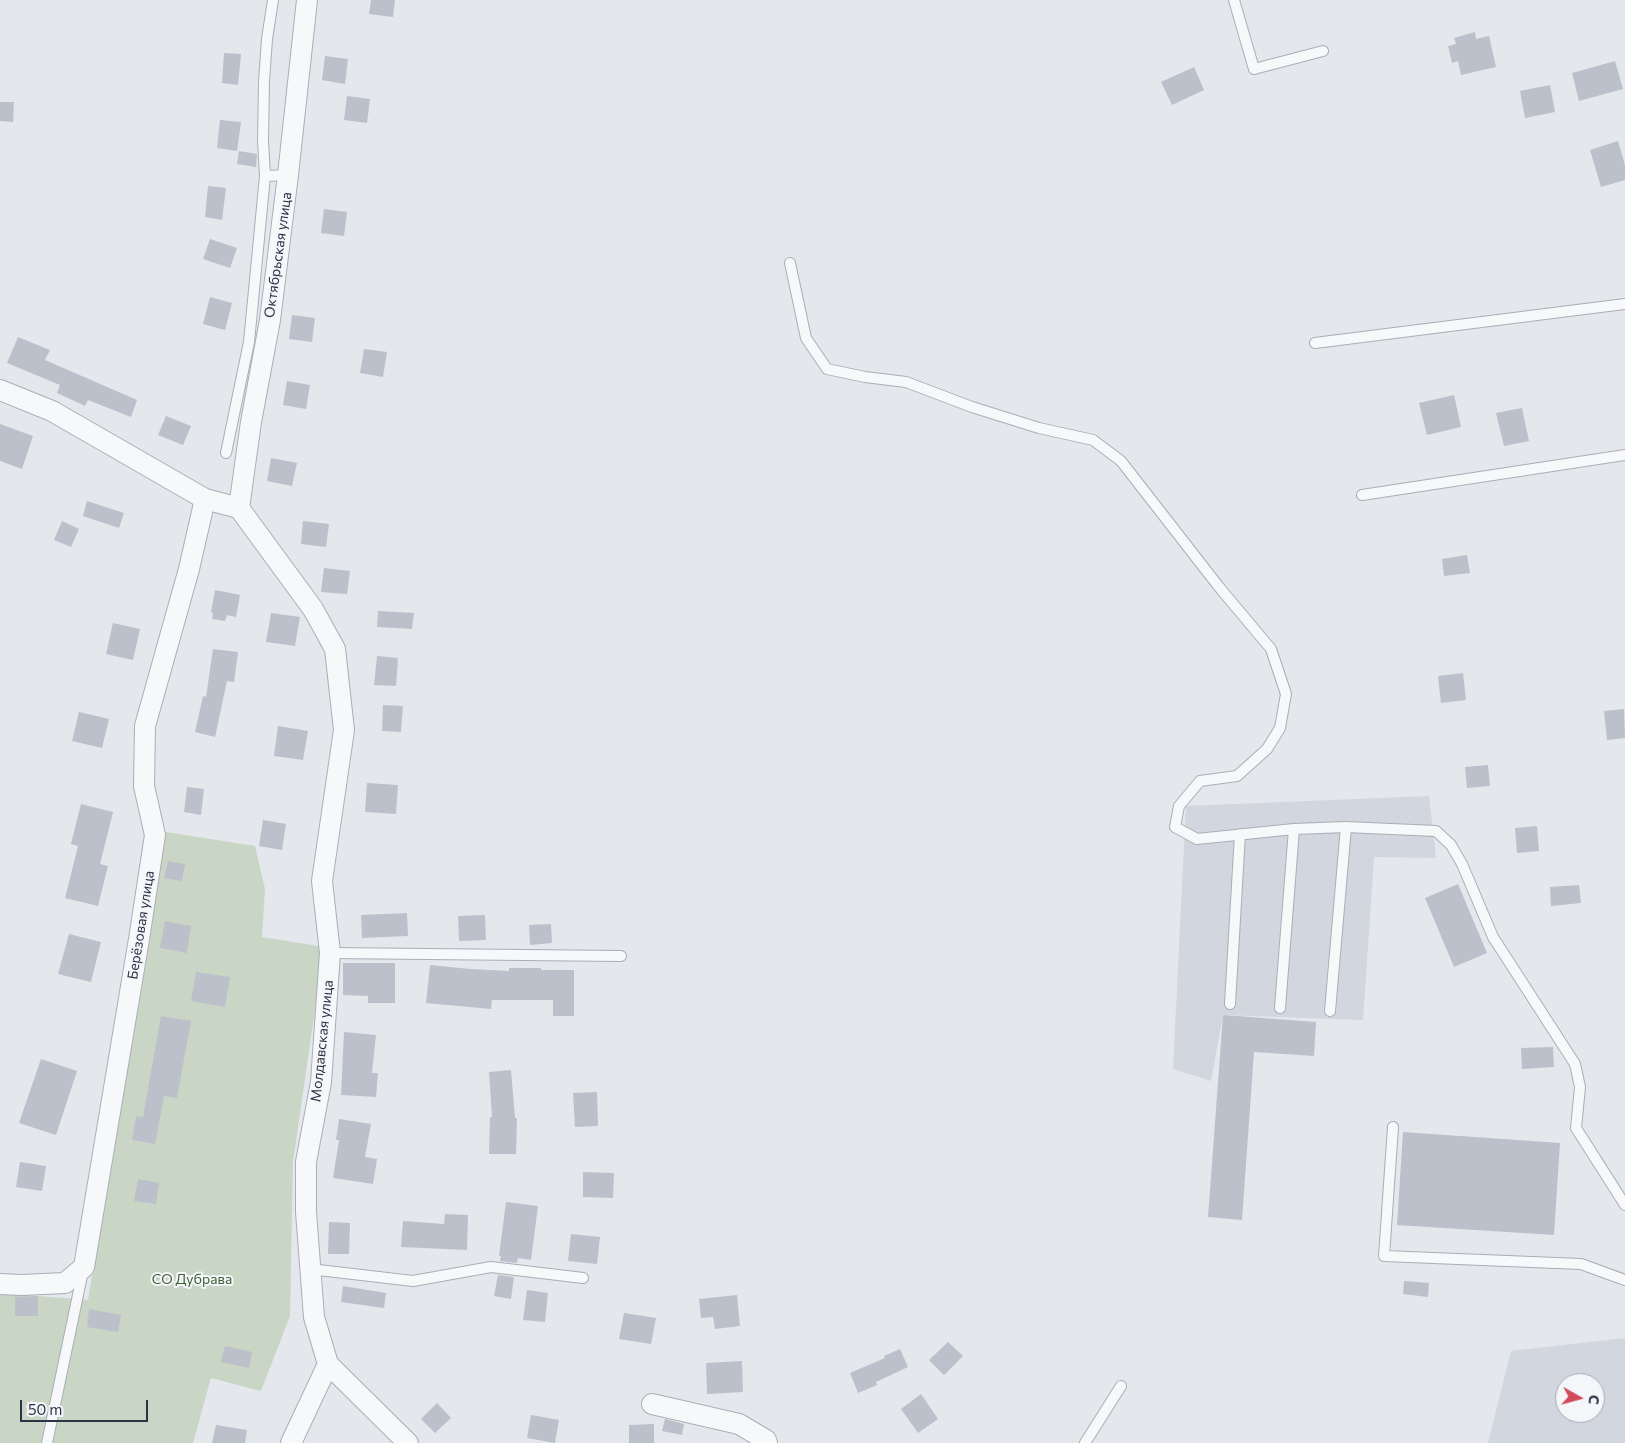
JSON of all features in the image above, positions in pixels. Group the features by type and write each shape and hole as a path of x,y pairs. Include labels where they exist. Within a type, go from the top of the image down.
{"street":[{"name":"Октябрьская улица","path":"239,508 251,422 270,320 307,0"},
{"path":"0,390 52,411 205,499 239,508"},
{"name":"Берёзовая улица","path":"84,1267 155,835 144,786 145,726 189,569 205,499"},
{"name":"Молдавская улица","path":"239,508 313,609 335,650 344,730 322,881 330,954 320,1082 306,1162 306,1212 314,1317 328,1364 408,1443"},
{"path":"0,1284 64,1283 84,1267"},
{"path":"291,1443 328,1364"},
{"path":"652,1404 739,1424 766,1440 767,1443"}],"lane":[{"path":"226,453 248,342 266,176 263,141 264,81 267,39 273,0"},
{"path":"1234,0 1254,69 1323,52"},
{"path":"266,176 288,175"},
{"path":"790,263 806,338 827,369 865,377 906,382 972,407 1039,428 1093,440 1121,461 1219,587 1272,648 1286,694 1280,728 1267,749 1237,776 1200,781 1179,806 1176,827 1197,839 1240,834 1346,827 1436,831 1451,845 1462,864 1493,937 1575,1064 1580,1087 1576,1128 1625,1205"},
{"path":"1315,343 1625,304"},
{"path":"1362,495 1625,455"},
{"path":"1330,1011 1346,827"},
{"path":"1280,1008 1294,830"},
{"path":"1230,1004 1240,834"},
{"path":"330,954 621,956"},
{"path":"1393,1127 1384,1256 1581,1264 1625,1280"},
{"path":"47,1443 84,1267"},
{"path":"310,1269 413,1281 491,1268 583,1278"},
{"path":"1085,1443 1121,1386"}],"shaded area":[{"path":"1429,796 1436,858 1374,857 1363,1020 1223,1015 1211,1081 1173,1069 1186,806"},
{"path":"1625,1338 1625,1443 1488,1443 1511,1351"}],"green space":[{"name":"СО Дубрава","path":"166,832 255,846 265,889 262,937 324,947 293,1162 290,1316 261,1391 211,1378 193,1443 0,1443 0,1293 88,1300"}],"building":[{"path":"371,0 395,0 393,17 369,14"},
{"path":"1475,32 1476,39 1489,36 1496,67 1461,75 1458,61 1452,63 1448,46 1456,44 1454,38"},
{"path":"224,53 241,54 238,85 222,83"},
{"path":"325,56 348,59 345,84 322,80"},
{"path":"1615,61 1623,89 1579,101 1572,73"},
{"path":"1194,67 1204,90 1172,105 1161,82"},
{"path":"1550,85 1555,112 1525,118 1520,91"},
{"path":"347,96 370,99 367,123 344,120"},
{"path":"0,102 14,102 13,122 0,121"},
{"path":"220,120 241,122 237,151 217,148"},
{"path":"1618,141 1625,165 1625,180 1601,187 1590,150"},
{"path":"239,151 257,154 256,167 237,164"},
{"path":"208,186 226,188 222,220 205,217"},
{"path":"324,209 347,212 344,236 321,233"},
{"path":"210,239 237,248 230,268 203,259"},
{"path":"210,297 232,303 225,330 203,324"},
{"path":"292,315 315,318 312,342 289,339"},
{"path":"18,337 50,350 45,360 137,400 131,417 88,400 85,406 57,393 60,385 7,363"},
{"path":"364,349 387,352 383,377 360,373"},
{"path":"287,381 310,385 306,409 283,405"},
{"path":"1454,395 1461,427 1427,435 1419,403"},
{"path":"1522,408 1529,441 1504,446 1496,413"},
{"path":"166,416 191,426 183,445 158,435"},
{"path":"0,424 33,436 22,469 0,461"},
{"path":"271,458 297,463 292,486 267,481"},
{"path":"87,501 124,513 119,528 83,516"},
{"path":"62,521 79,529 71,547 54,540"},
{"path":"303,521 329,524 326,547 301,544"},
{"path":"1467,555 1470,573 1444,576 1442,559"},
{"path":"324,568 350,571 347,594 321,592"},
{"path":"215,590 240,595 236,617 227,615 225,621 212,619 213,613 211,612"},
{"path":"378,611 414,613 412,629 377,627"},
{"path":"271,613 300,617 295,646 266,642"},
{"path":"113,623 140,629 133,660 106,654"},
{"path":"213,649 238,652 234,682 227,681 215,737 195,732 203,696 206,697"},
{"path":"377,656 398,658 396,686 374,685"},
{"path":"1463,673 1466,700 1441,703 1438,676"},
{"path":"383,705 403,706 401,732 382,731"},
{"path":"1624,709 1625,738 1607,740 1604,711"},
{"path":"79,712 109,719 102,748 72,741"},
{"path":"278,726 308,731 303,760 274,756"},
{"path":"1488,765 1490,786 1467,788 1465,767"},
{"path":"367,783 398,785 396,814 365,812"},
{"path":"187,787 204,789 201,815 184,812"},
{"path":"81,804 113,812 100,864 108,866 98,906 65,898 78,846 71,844"},
{"path":"263,820 286,824 282,850 259,846"},
{"path":"1537,826 1539,851 1517,853 1515,828"},
{"path":"168,861 185,864 182,881 164,878"},
{"path":"1458,884 1487,953 1454,967 1425,898"},
{"path":"1579,885 1581,903 1551,906 1550,887"},
{"path":"407,913 408,936 362,938 361,915"},
{"path":"485,915 486,940 459,941 458,916"},
{"path":"165,921 191,926 187,953 160,948"},
{"path":"551,924 552,943 530,945 529,925"},
{"path":"69,934 101,942 91,982 58,974"},
{"path":"343,963 395,963 395,1003 368,1003 368,996 343,995"},
{"path":"430,965 509,971 509,968 574,970 574,1016 553,1016 553,1000 492,1000 491,1009 426,1003"},
{"path":"196,972 230,977 225,1007 191,1001"},
{"path":"1223,1015 1316,1022 1314,1056 1254,1052 1242,1220 1208,1217"},
{"path":"161,1016 191,1021 177,1098 164,1096 155,1144 132,1140 136,1116 143,1117"},
{"path":"344,1032 376,1035 372,1073 378,1073 376,1097 341,1095"},
{"path":"1553,1047 1554,1067 1522,1069 1521,1048"},
{"path":"41,1059 77,1071 56,1135 19,1123"},
{"path":"511,1070 515,1118 517,1118 516,1154 489,1154 490,1117 492,1117 489,1072"},
{"path":"597,1092 598,1126 575,1127 573,1093"},
{"path":"339,1119 371,1124 365,1157 377,1159 373,1184 333,1178 339,1140 336,1140"},
{"path":"1403,1132 1560,1143 1554,1235 1397,1225"},
{"path":"20,1162 46,1166 42,1191 16,1187"},
{"path":"583,1172 614,1173 613,1198 583,1197"},
{"path":"138,1179 159,1183 156,1204 134,1201"},
{"path":"506,1202 538,1206 531,1260 518,1258 517,1263 500,1261 501,1256 499,1256"},
{"path":"445,1214 468,1215 467,1250 401,1247 403,1221 444,1224"},
{"path":"329,1222 350,1223 349,1254 328,1254"},
{"path":"571,1234 600,1237 597,1264 568,1261"},
{"path":"498,1275 514,1277 511,1299 494,1296"},
{"path":"1404,1281 1429,1283 1428,1297 1403,1294"},
{"path":"343,1286 386,1293 384,1308 341,1302"},
{"path":"527,1290 548,1293 545,1322 523,1320"},
{"path":"737,1295 740,1326 715,1329 713,1317 701,1318 699,1299"},
{"path":"38,1296 38,1316 15,1316 15,1297"},
{"path":"89,1309 121,1315 118,1332 87,1327"},
{"path":"624,1313 656,1318 651,1344 619,1339"},
{"path":"948,1342 963,1356 944,1375 929,1360"},
{"path":"225,1346 252,1352 249,1368 221,1362"},
{"path":"900,1349 908,1367 876,1382 877,1385 858,1393 850,1373 885,1358 884,1356"},
{"path":"742,1361 743,1392 707,1394 706,1363"},
{"path":"921,1394 938,1419 918,1433 901,1409"},
{"path":"437,1403 451,1418 435,1433 421,1419"},
{"path":"531,1415 559,1420 555,1443 527,1438"},
{"path":"665,1419 684,1424 682,1435 662,1431"},
{"path":"654,1424 654,1443 629,1443 629,1425"},
{"path":"216,1425 247,1430 245,1443 212,1443"}]}
